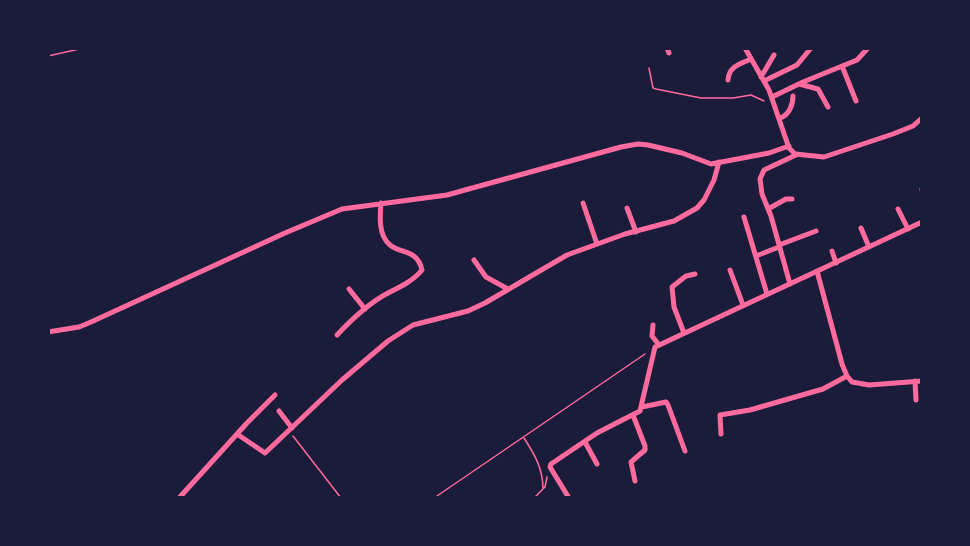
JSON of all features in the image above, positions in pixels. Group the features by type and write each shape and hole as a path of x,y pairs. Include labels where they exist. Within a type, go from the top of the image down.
{"street":[{"path":"745,48 773,100 789,146 795,154 824,157 893,134 913,126 922,118"},
{"path":"804,48 806,55"},
{"path":"763,79 797,65 811,48"},
{"path":"773,100 799,84 857,60 868,48"},
{"path":"763,79 774,55"},
{"path":"728,80 731,68 751,58"},
{"path":"842,66 856,101"},
{"path":"799,84 818,89 828,107"},
{"path":"780,118 785,117 788,112 793,96"},
{"path":"48,332 79,327 91,322 342,209 447,195 638,144 682,153 711,164 769,153 789,146"},
{"path":"790,284 760,186 761,174 764,170 799,154"},
{"path":"237,434 265,453 372,355 402,332 413,325 468,311 567,255 674,221 697,208 708,194 719,162"},
{"path":"768,209 786,199 792,199"},
{"path":"337,335 365,309 386,294 409,282 422,270 422,266 405,250 397,249 386,241 380,221 381,203"},
{"path":"582,203 597,244"},
{"path":"627,208 636,232"},
{"path":"898,209 908,229"},
{"path":"744,217 767,294"},
{"path":"569,498 550,464 605,429 640,411 653,349 922,222"},
{"path":"861,228 869,247"},
{"path":"756,256 816,231"},
{"path":"832,251 836,262"},
{"path":"474,260 486,277 508,289"},
{"path":"730,270 743,305"},
{"path":"817,271 846,376 852,382 869,385 919,381 916,400"},
{"path":"684,333 674,307 672,288 686,276 695,274"},
{"path":"349,289 365,309"},
{"path":"653,326 652,336 659,345"},
{"path":"721,434 720,415 750,410 823,389 846,376"},
{"path":"179,498 275,395"},
{"path":"642,407 666,402 685,451"},
{"path":"279,411 290,429"},
{"path":"633,415 645,446 645,450 631,462 635,481"},
{"path":"585,442 597,464"}],"path":[{"path":"48,56 84,48"},
{"path":"649,68 656,89 701,98 733,98 749,95 764,101 773,100"},
{"path":"434,498 653,349"},
{"path":"290,429 341,498"},
{"path":"524,437 539,462 543,489"},
{"path":"534,498 543,489 550,467"}]}
